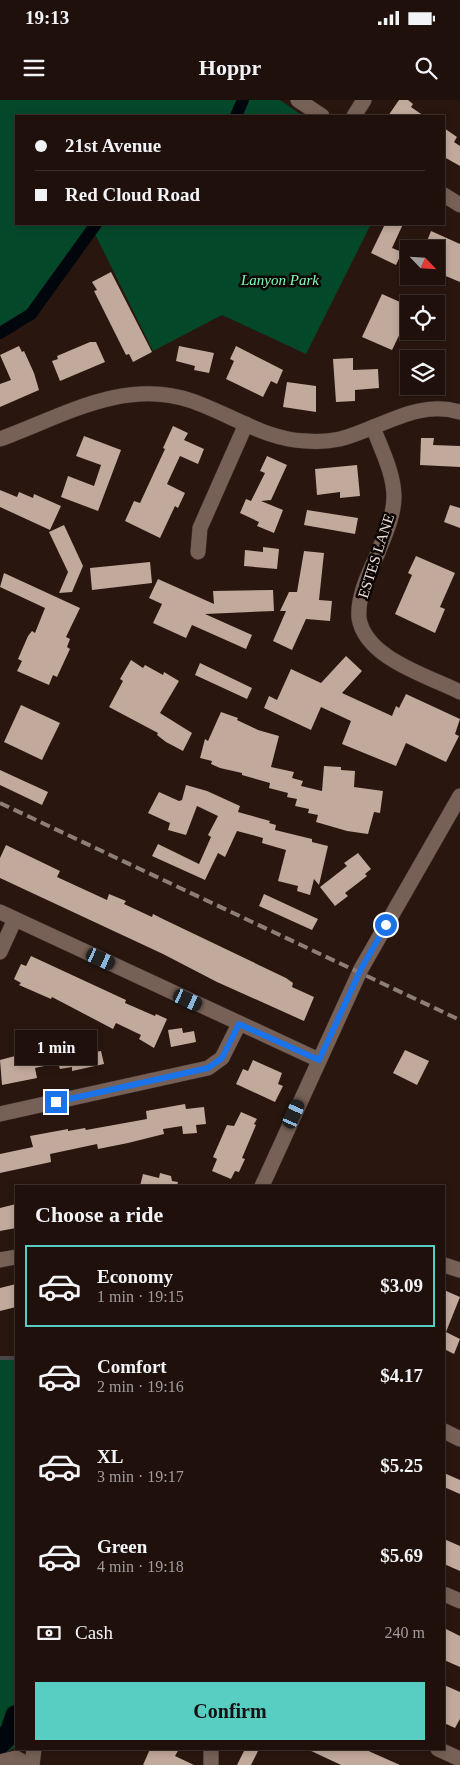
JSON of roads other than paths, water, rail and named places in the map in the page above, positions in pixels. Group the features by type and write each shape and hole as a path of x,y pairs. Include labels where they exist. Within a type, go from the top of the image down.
{"street":[{"path":"298,100 320,115"},
{"path":"355,115 364,100"},
{"path":"445,195 460,205"},
{"path":"0,439 100,400 124,395 158,394 191,400 277,437 305,442 341,439 402,414 429,410 460,412"},
{"path":"198,552 200,528 246,424"},
{"name":"ESTES LANE","path":"372,427 390,474 394,497 390,520 361,598 359,617 364,634 377,649 388,657 460,692"},
{"path":"262,1185 356,980 460,796"},
{"path":"0,912 319,1060"},
{"path":"0,952 15,919"},
{"path":"0,1114 208,1068 222,1058 239,1024"},
{"path":"0,1260 15,1256"},
{"path":"445,1265 460,1270"},
{"path":"445,1431 460,1438"},
{"path":"445,1594 460,1601"},
{"path":"2,1761 18,1750"},
{"path":"2,1761 16,1758 30,1765 34,1750"},
{"path":"210,1765 211,1750"},
{"path":"440,1750 460,1758"}],"waterway":[{"path":"236,115 243,100"},
{"path":"0,333 31,314 95,225"},
{"path":"0,1358 15,1358"},
{"path":"0,1743 11,1732 15,1719"}],"railway":[{"path":"0,803 460,1020"}],"park label":[{"name":"Lanyon Park","path":"280,280"}]}
